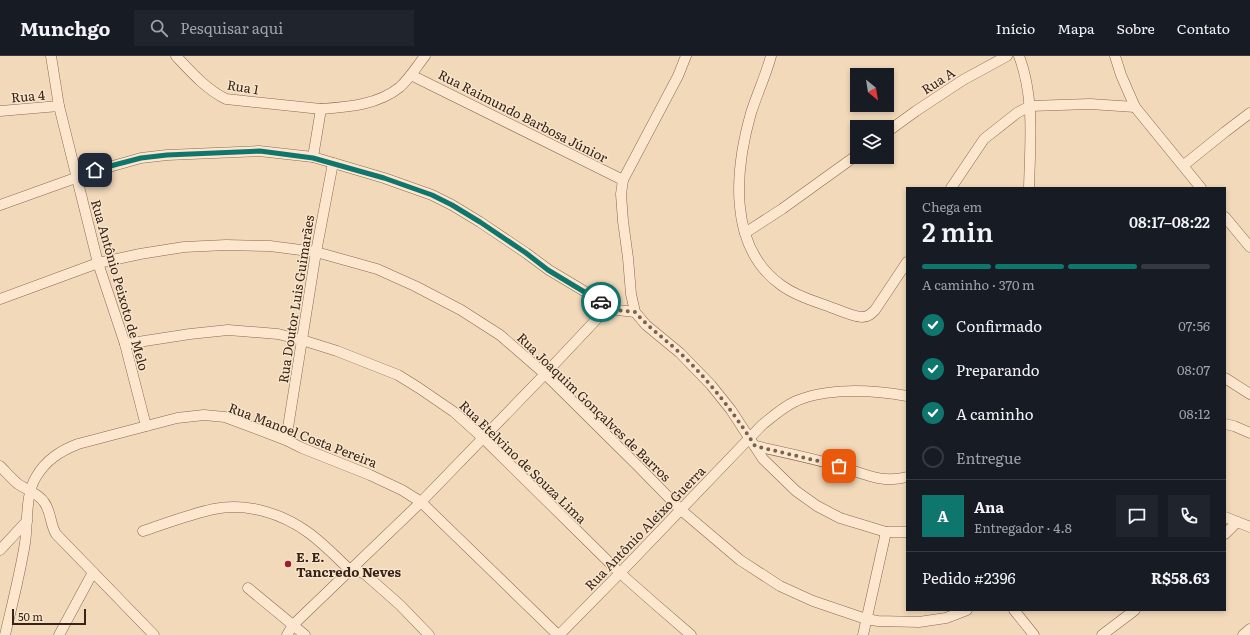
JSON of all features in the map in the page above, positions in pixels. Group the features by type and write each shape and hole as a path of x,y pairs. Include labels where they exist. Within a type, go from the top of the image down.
{"street":[{"name":"Rua Antônio Peixoto de Melo","path":"51,56 59,106 98,263 125,344 146,426"},
{"name":"Rua 1","path":"176,56 215,94 226,99 321,109 348,107 392,93 411,75 426,56"},
{"path":"686,56 674,83 623,180 621,194 622,221 628,258 631,294 635,312 646,325 680,353 711,385 731,410 763,459 796,491 816,506 840,518 886,532 906,532"},
{"path":"771,56 751,113 745,138 740,175 740,212 745,233 759,263 769,274 789,290 808,300 862,317 871,314 880,304 906,264"},
{"name":"Rua A","path":"894,127 963,80 1007,56"},
{"path":"1019,56 1024,70 1030,106 1029,187"},
{"path":"1115,56 1121,75 1135,107 1184,165 1200,187"},
{"name":"Rua Raimundo Barbosa Júnior","path":"411,75 623,180"},
{"path":"952,187 984,140 1017,113 1030,106 1090,104 1135,107"},
{"name":"Rua 4","path":"0,111 59,106"},
{"path":"313,158 321,109"},
{"path":"1184,165 1250,113"},
{"path":"0,205 95,170 141,158 167,155 260,151 313,158 384,178 432,195 452,205 526,253 548,270 609,306 616,310 635,312"},
{"path":"745,233 782,209 850,160"},
{"name":"Rua Doutor Luis Guimarães","path":"286,440 316,252 333,163"},
{"path":"1226,218 1250,247"},
{"name":"Rua Joaquim Gonçalves de Barros","path":"0,299 98,263 184,247 226,245 270,246 316,252 376,269 415,286 461,310 500,335 545,374 681,510 740,560 780,586 813,601 866,619 878,621 919,622 946,618 964,611"},
{"path":"286,635 293,625 421,502 609,306"},
{"name":"Rua Etelvino de Souza Lima","path":"125,344 228,330 278,334 337,351 398,376 419,388 454,412 620,573 691,635"},
{"path":"1226,379 1250,394"},
{"name":"Rua Antônio Aleixo Guerra","path":"558,635 681,510 752,442 762,425 785,407 796,401 816,394 850,391 906,396"},
{"name":"Rua Manoel Costa Pereira","path":"5,635 25,542 30,491 36,477 49,461 62,450 78,444 177,418 204,415 225,417 286,440 402,490 421,502 558,635"},
{"path":"1226,424 1250,433"},
{"path":"752,442 839,466 872,478 887,480 906,476"},
{"path":"0,466 19,484 39,497 46,505 52,528 56,534 154,635"},
{"path":"144,531 214,509 231,506 265,511 292,522 310,533 350,570 359,571 366,575 400,605 429,635"},
{"path":"1226,517 1250,527"},
{"path":"0,550 27,521"},
{"path":"1226,533 1237,522"},
{"path":"863,635 886,532"},
{"path":"59,635 93,572"},
{"path":"248,588 305,635"},
{"path":"1015,611 1034,635"},
{"path":"1102,635 1134,611"},
{"path":"1243,635 1250,629"}],"way so far":[{"path":"601,302 616,310 635,312 646,325 680,353 711,385 731,410 755,446 839,466"}],"place":[{"name":"E. E. Tancredo Neves","path":"288,564"}],"route":[{"path":"95,170 141,158 167,155 260,151 313,158 384,178 432,195 452,205 526,253 548,270 601,302"}]}
